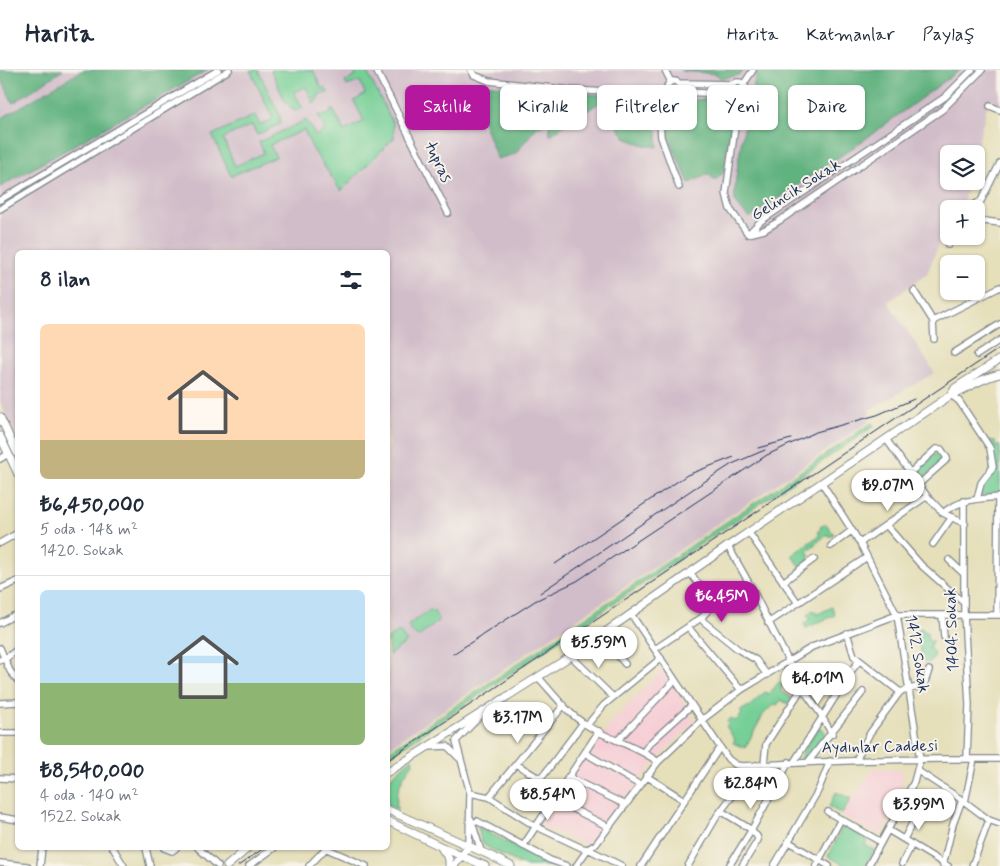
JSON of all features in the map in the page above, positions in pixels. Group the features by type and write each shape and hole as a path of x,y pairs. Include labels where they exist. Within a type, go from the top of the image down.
{"main road":[{"path":"951,395 955,388 998,361"},
{"path":"390,771 571,656 728,546 951,395 986,377 999,374"},
{"path":"0,417 15,449"},
{"path":"0,436 15,468"},
{"path":"390,811 511,866"},
{"path":"390,822 462,856 473,864 485,866"},
{"path":"440,846 449,859 449,866"},
{"path":"454,866 469,846"},
{"path":"227,866 246,850"},
{"path":"473,864 481,851"}],"street":[{"path":"0,200 218,70"},
{"path":"0,209 229,70"},
{"name":"tupras","path":"376,70 448,213"},
{"path":"471,70 474,74 489,81 597,91"},
{"path":"665,70 671,82"},
{"path":"668,85 675,81 679,83 737,83 743,85 753,70"},
{"name":"Gelincik Sokak","path":"748,234 761,221 945,97 972,70"},
{"name":"Gelincik Sokak","path":"748,234 764,230 779,221 942,110 982,70"},
{"path":"934,105 942,110"},
{"path":"990,106 1000,110"},
{"path":"660,130 661,137 679,187"},
{"path":"735,130 726,193 730,209 748,234"},
{"path":"982,200 1000,163"},
{"path":"985,222 1000,224"},
{"path":"933,321 1000,287"},
{"path":"914,290 933,321 934,339"},
{"path":"954,353 1000,324"},
{"path":"977,355 1000,340"},
{"path":"951,395 959,402 990,448 992,454 993,466 981,483 977,499"},
{"path":"886,439 927,496 943,513 965,524"},
{"path":"911,472 936,449 944,452 947,458 945,461 919,484"},
{"path":"0,459 8,454"},
{"name":"1412. Sokak","path":"822,483 860,543 897,615 920,759 918,771 868,866"},
{"path":"860,543 927,496"},
{"path":"576,866 588,849 596,844 658,762 702,720 742,690 812,647 897,615 998,615 999,497 964,501 943,513"},
{"name":"1404. Sokak","path":"964,501 964,614 969,705 967,759"},
{"path":"933,544 952,518"},
{"path":"886,525 921,565 964,603"},
{"path":"831,546 851,531"},
{"path":"749,533 798,603"},
{"path":"0,542 15,534"},
{"path":"728,546 787,662 832,734"},
{"path":"768,624 867,557"},
{"path":"783,582 814,558"},
{"path":"949,560 963,573"},
{"path":"655,649 702,618 714,604 690,573"},
{"path":"0,589 15,582"},
{"name":"Aydınlar Caddesi","path":"630,614 728,759 736,765 856,760 1000,759"},
{"path":"942,615 944,637"},
{"path":"0,623 13,616"},
{"path":"702,618 739,650 756,660 766,675"},
{"path":"688,627 742,690"},
{"path":"847,633 852,654 900,692"},
{"path":"601,635 625,664"},
{"path":"0,648 2,659 15,677"},
{"path":"2,659 15,651"},
{"path":"571,656 613,697"},
{"path":"516,764 537,777 543,776 585,724 613,697 661,658"},
{"path":"729,866 791,762 823,718 842,683 859,661"},
{"path":"856,760 870,734 900,692 924,685 929,670"},
{"path":"538,677 585,724 644,751 658,762"},
{"path":"618,740 675,680"},
{"path":"764,764 766,744 802,688"},
{"path":"808,762 832,734 863,692"},
{"path":"0,703 15,702"},
{"path":"489,797 564,705"},
{"path":"644,751 649,744 691,706"},
{"path":"456,741 487,709"},
{"path":"523,846 599,731"},
{"path":"449,732 448,740 456,741"},
{"path":"0,733 15,733"},
{"path":"456,741 470,793 469,846"},
{"path":"426,747 447,746 460,759"},
{"path":"641,866 720,747"},
{"path":"585,753 640,785"},
{"path":"888,830 944,865 953,824 964,801 974,759"},
{"path":"774,866 818,791 830,761"},
{"path":"688,866 721,811 756,765"},
{"path":"918,771 964,801 988,820 1000,824"},
{"path":"568,776 626,804"},
{"path":"646,776 684,800"},
{"path":"0,778 15,779"},
{"path":"470,793 489,797 535,826 622,866"},
{"path":"553,799 609,827"},
{"path":"721,811 752,830 757,836 758,840 742,866"},
{"path":"828,812 881,842"},
{"path":"904,839 917,814"},
{"path":"0,817 15,820"},
{"path":"470,818 473,822 481,851"},
{"path":"817,863 841,819"},
{"path":"972,866 988,820"},
{"path":"477,821 550,860 567,866"},
{"path":"789,842 817,863 829,866"},
{"path":"902,864 912,844"},
{"path":"40,866 42,850"},
{"path":"114,850 124,866"},
{"path":"146,850 150,866"},
{"path":"200,850 218,866"},
{"path":"250,866 271,850"},
{"path":"309,866 323,850"},
{"path":"330,850 366,866"},
{"path":"0,864 27,866"}],"shaded area":[{"path":"0,70 1000,70 1000,104 989,99 977,145 940,145 940,190 966,190 964,200 940,200 940,240 927,274 888,302 935,373 870,409 868,422 390,747 390,250 15,250 15,435 0,401"},
{"path":"663,668 695,721 658,758 587,846 538,824 614,720"},
{"path":"873,768 903,771 901,796 880,836 842,816"}],"green space":[{"path":"0,70 63,70 13,103 0,76"},
{"path":"83,70 208,70 0,187 0,119"},
{"path":"250,70 258,70 280,116 280,124 257,135 252,125 223,138 235,166 264,153 259,142 306,120 316,136 325,130 318,115 328,115 333,109 344,131 364,121 354,101 365,94 360,81 347,86 345,82 356,76 353,70 366,70 393,123 394,138 341,191 312,148 304,130 270,145 276,157 231,176 212,135 255,115 260,125 273,119"},
{"path":"271,70 313,70 322,89 325,87 328,93 320,94 314,104 306,87 294,92 303,109 294,111 284,99"},
{"path":"680,70 744,70 738,75 721,79 716,74"},
{"path":"759,70 960,70 861,142 749,218 735,200 736,176 744,130 778,130 778,85 754,85"},
{"path":"472,83 500,86 500,130 534,130 515,154 497,159 486,130 490,130 490,85 472,85"},
{"path":"587,94 597,95 597,104 587,111"},
{"path":"707,99 707,130 731,130 724,172 715,181 709,174 689,183 667,130 697,130 697,100"},
{"path":"550,130 558,130 550,135"},
{"path":"620,130 657,130 658,147 644,145 627,139"},
{"path":"872,423 874,426 390,756 390,751"},
{"path":"988,440 995,441 995,446 1000,446 1000,494 978,496 992,463 993,457"},
{"path":"938,452 944,459 920,481 914,473"},
{"path":"826,524 834,534 831,537 827,534 807,551 810,556 808,557 809,560 800,566 792,555 820,535 818,532 821,529 820,527"},
{"path":"832,607 835,615 806,628 804,624 810,619 807,615 813,610 818,614"},
{"path":"430,610 434,611 439,621 418,637 409,628 409,624"},
{"path":"921,628 927,633 928,641 933,641 929,647 935,655 930,662 924,662 915,633"},
{"path":"399,631 407,642 390,654 390,638"},
{"path":"779,682 783,684 780,691 792,698 788,704 781,700 763,715 745,748 733,743 735,740 726,726 729,724 727,722 730,718 736,721 742,714 740,711 751,705 765,692 769,694"},
{"path":"817,728 824,730 826,736 809,759 800,758"},
{"path":"412,758 413,763 398,790 397,809 390,807 390,778"},
{"path":"836,792 851,799 842,814 829,807"},
{"path":"843,826 868,840 865,845 874,850 865,866 846,866 828,856"},
{"path":"478,827 553,866 524,866 485,846 481,841"}],"railway":[{"path":"390,759 1000,348"},
{"path":"453,654 535,601 577,581 767,455 816,432 877,415 914,399"},
{"path":"758,448 791,439"},
{"path":"540,593 732,464 765,450"},
{"path":"555,564 687,475 734,457"},
{"path":"238,866 261,850"}]}
